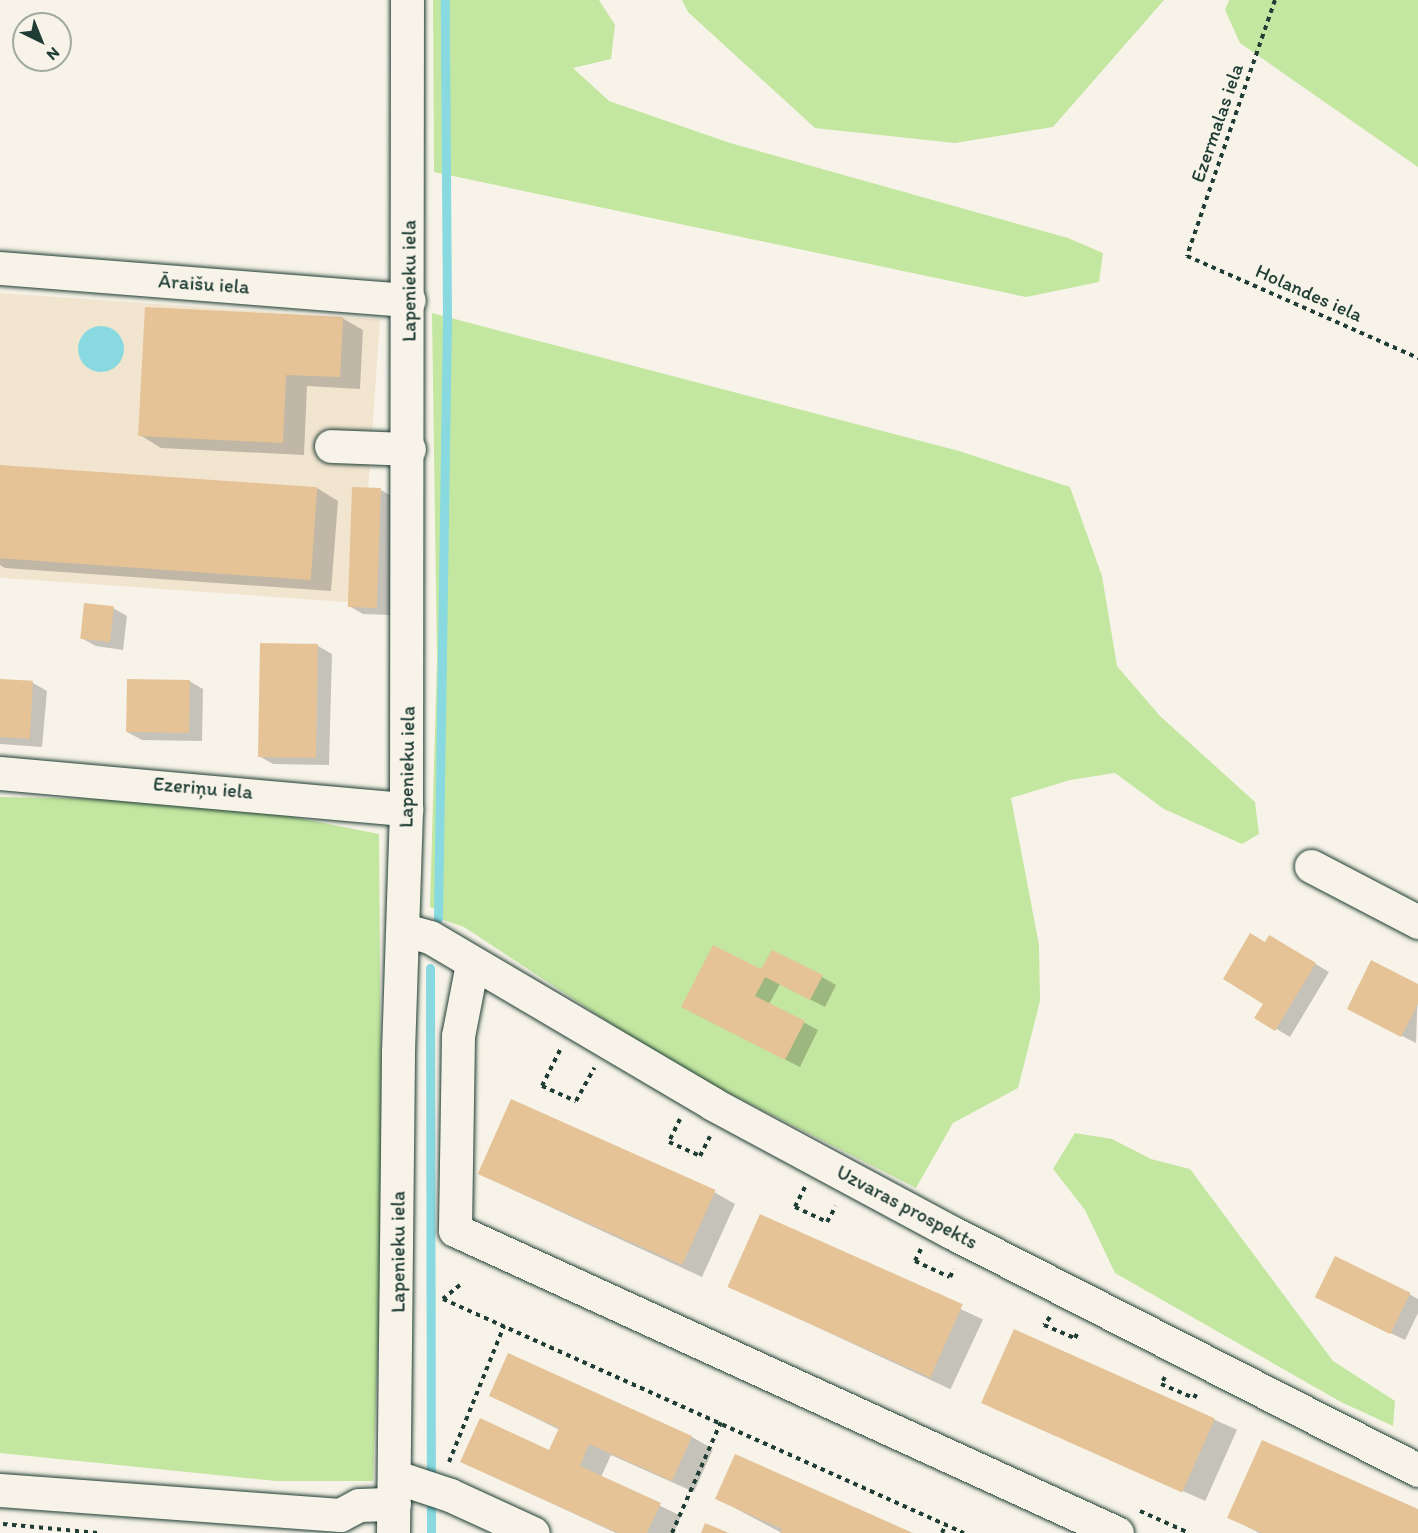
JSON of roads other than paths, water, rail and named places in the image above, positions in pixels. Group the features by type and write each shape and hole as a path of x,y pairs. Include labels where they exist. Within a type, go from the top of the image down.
{"street":[{"name":"Lapenieku iela","path":"395,1505 398,1052 405,930 409,449 407,0"},
{"name":"Āraišu iela","path":"0,268 409,300"},
{"path":"332,446 409,449"},
{"name":"Ezeriņu iela","path":"0,773 406,809"},
{"path":"1311,866 1418,922"},
{"name":"Uzvaras prospekts","path":"405,930 430,937 472,964 713,1104 850,1178 1418,1470"},
{"path":"472,964 458,1036 455,1230 1126,1521"},
{"path":"0,1490 339,1524 359,1505 395,1505 450,1496 533,1533"}],"water":[{"path":"101,326 117,333 124,349 117,365 101,372 85,365 78,349 85,333"}],"waterway":[{"path":"438,918 447,318 445,0"},
{"path":"430,968 431,1533"}]}
